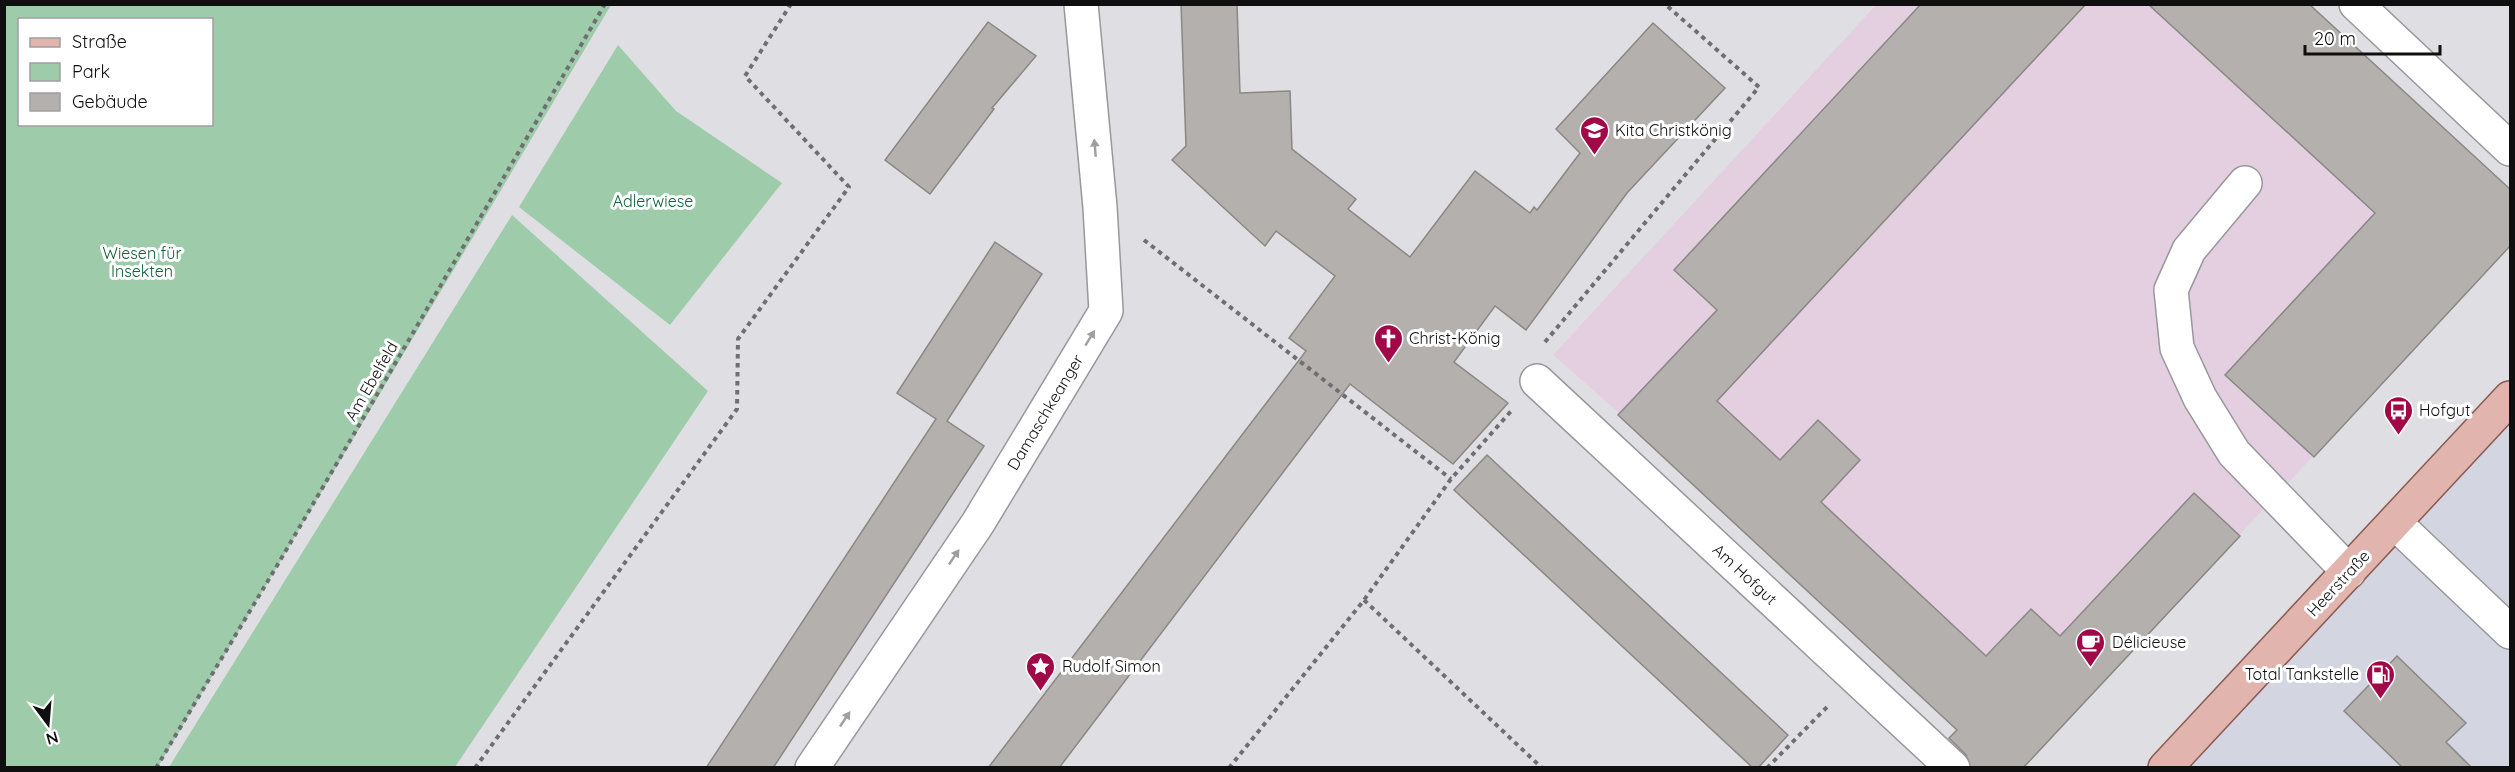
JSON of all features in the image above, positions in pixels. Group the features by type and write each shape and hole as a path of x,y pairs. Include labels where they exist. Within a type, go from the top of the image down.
{"main road":[{"name":"Heerstraße","path":"2165,768 2511,399"}],"street":[{"name":"Damaschkeanger","path":"812,768 978,523 1106,311 1100,207 1081,4"},
{"path":"2356,4 2511,149"},
{"path":"2245,183 2189,250 2171,290 2177,348 2200,398 2234,453 2349,572"},
{"name":"Am Hofgut","path":"1537,381 1953,768"},
{"path":"2394,523 2511,633"}],"path":[{"name":"Am Ebelfeld","path":"156,768 284,554 605,4"},
{"path":"475,768 737,409 738,339 849,187 745,76 791,4"},
{"path":"1100,207 1451,479"},
{"path":"1364,600 1542,768"},
{"path":"1767,768 1856,677"}],"shaded area":[{"path":"1876,5 2309,5 2510,245 2023,767 1553,355"},
{"path":"2510,394 2510,767 2154,767"}],"green space":[{"name":"Wiesen für Insekten","path":"4,5 611,5 158,767 5,767"},
{"name":"Adlerwiese","path":"618,45 676,111 782,183 670,325 519,207"},
{"path":"512,215 708,391 455,767 169,767"}],"building":[{"path":"1181,4 1237,4 1240,93 1290,91 1292,149 1356,199 1348,209 1410,257 1475,171 1530,213 1534,207 1537,210 1580,153 1556,129 1653,23 1725,88 1627,193 1526,330 1495,306 1454,362 1508,403 1453,464 1350,384 1059,768 988,768 1306,351 1289,338 1335,276 1276,231 1265,246 1172,160 1186,146"},
{"path":"1921,4 2086,4 1717,401 1780,460 1818,420 1860,460 1821,502 1986,656 2031,609 2060,636 2194,493 2240,536 2023,768 1971,768 1966,755 1949,738 1957,730 1618,415 1717,310 1674,270"},
{"path":"2148,4 2309,4 2511,190 2511,245 2314,457 2225,375 2375,213"},
{"path":"988,22 1036,56 992,108 994,109 930,194 885,160"},
{"path":"995,242 1042,274 947,421 984,446 773,768 706,768 936,419 897,393"},
{"path":"1487,455 1788,735 1758,768 1753,768 1454,490"},
{"path":"2397,656 2466,723 2446,742 2472,768 2403,768 2344,711"}],"place":[{"name":"Kita Christkönig","path":"1594,156"},
{"name":"Christ-König","path":"1388,364"},
{"name":"Hofgut","path":"2398,436"},
{"name":"Délicieuse","path":"2091,668"},
{"name":"Rudolf Simon","path":"1041,692"},
{"name":"Total Tankstelle","path":"2380,700"}]}
